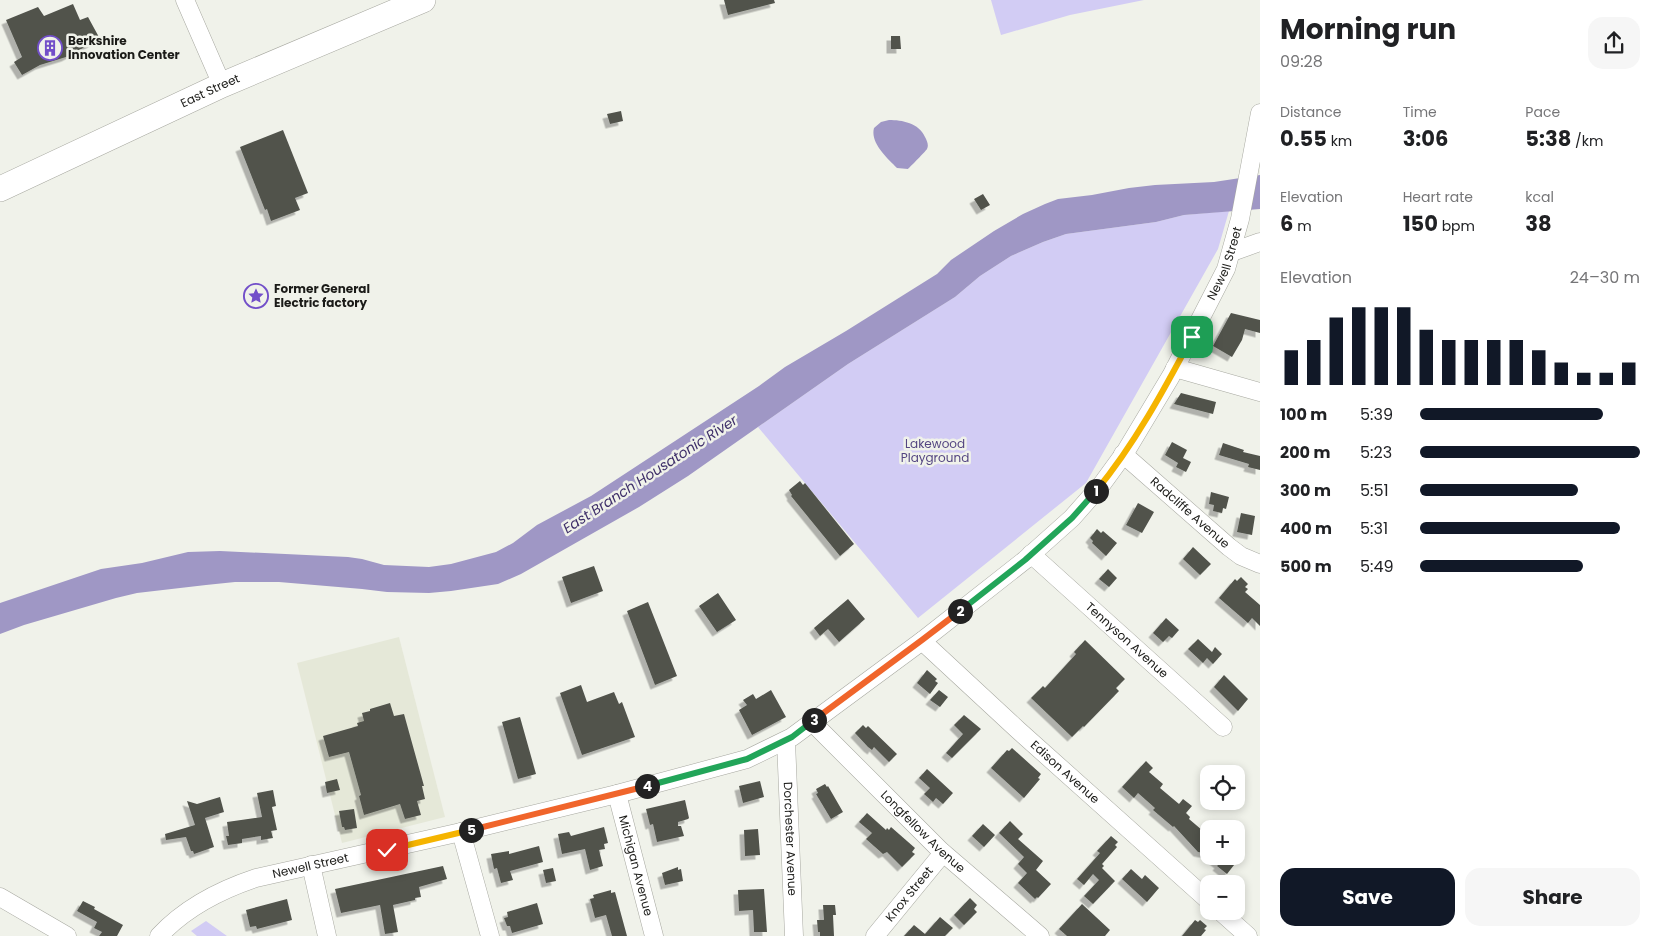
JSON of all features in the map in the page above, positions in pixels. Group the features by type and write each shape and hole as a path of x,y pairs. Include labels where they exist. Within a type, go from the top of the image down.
{"highway":[{"name":"East Street","path":"0,189 222,85 423,0"}],"street":[{"path":"185,0 222,85"},
{"name":"Newell Street","path":"159,936 197,905 220,892 256,878 461,832 618,794 747,759 786,741 922,640 1031,554 1080,510 1124,454 1175,368 1218,286 1232,252 1260,114"},
{"path":"1232,252 1260,242"},
{"path":"1175,368 1260,392"},
{"name":"Radcliffe Avenue","path":"1124,454 1229,547 1241,556 1260,564"},
{"name":"Tennyson Avenue","path":"1031,554 1224,727"},
{"name":"Edison Avenue","path":"922,640 1018,730 1200,893"},
{"name":"Longfellow Avenue","path":"812,722 943,853 1040,936"},
{"name":"Dorchester Avenue","path":"786,741 794,936"},
{"name":"Michigan Avenue","path":"618,794 654,936"},
{"path":"461,832 490,936"},
{"name":"Knox Street","path":"875,936 943,853"},
{"path":"311,866 327,936"},
{"path":"0,898 67,936"},
{"path":"1230,920 1248,936"}],"shaded area":[{"path":"399,637 445,817 342,843 297,663"}],"green space":[{"path":"991,0 1144,0 1070,15 1001,35"},
{"name":"Lakewood Playground","path":"1229,211 1218,249 1086,483 918,618 758,427 848,364 955,297 980,276 1011,256 1066,234 1156,222 1184,215"},
{"path":"206,921 227,936 197,936 191,931"}],"water":[{"path":"889,120 914,125 919,128 927,142 927,149 908,169 897,168 880,150 874,139 874,128 881,122"},
{"name":"East Branch Housatonic River","path":"1260,175 1260,209 1184,215 1156,222 1066,234 1011,256 980,276 955,297 848,364 688,476 639,507 521,574 498,584 429,593 387,592 279,582 235,582 137,593 24,625 0,634 0,603 101,569 142,563 188,552 220,551 348,557 384,565 429,567 451,564 496,552 513,543 537,525 591,496 785,367 937,274 951,260 1023,214 1058,199 1129,188 1214,182"}],"building":[{"path":"724,0 774,0 775,3 728,15"},
{"name":"Berkshire Innovation Center","path":"73,4 80,20 88,17 100,39 66,57 40,65 22,75 14,62 22,57 6,20 38,7 44,16"},
{"path":"891,36 900,36 901,49 891,49"},
{"path":"621,111 623,121 610,124 607,114"},
{"path":"283,130 308,193 295,198 300,210 271,221 240,147"},
{"path":"983,194 990,205 981,210 974,199"},
{"path":"1231,313 1260,320 1260,333 1245,329 1242,340 1232,357 1213,346"},
{"path":"1181,393 1216,402 1213,414 1174,404"},
{"path":"1172,442 1187,450 1183,458 1191,462 1186,472 1176,467 1178,463 1165,455"},
{"path":"1223,443 1244,450 1243,452 1260,456 1260,470 1248,467 1249,464 1219,455"},
{"path":"800,481 803,485 805,483 854,544 840,556 791,496 789,490"},
{"path":"1211,492 1229,497 1226,509 1223,508 1222,513 1213,511 1214,505 1209,504"},
{"path":"1138,503 1154,512 1142,533 1126,525"},
{"path":"1241,513 1255,516 1252,535 1237,532"},
{"path":"1097,529 1101,533 1103,531 1117,543 1106,556 1092,543 1093,541 1090,538"},
{"path":"1193,547 1211,564 1200,575 1183,559"},
{"path":"594,566 603,591 571,603 562,577"},
{"path":"1108,569 1117,578 1109,587 1099,579"},
{"path":"1241,577 1248,584 1245,587 1248,589 1245,592 1260,605 1260,626 1252,618 1248,623 1219,598 1235,579 1237,581"},
{"path":"718,593 736,620 717,632 699,606"},
{"path":"848,599 865,619 839,642 828,629 820,636 814,628"},
{"path":"648,602 677,676 655,685 627,611"},
{"path":"1166,618 1179,630 1172,638 1169,636 1163,642 1153,633"},
{"path":"1198,639 1212,652 1215,647 1222,654 1213,664 1207,658 1203,663 1188,649"},
{"path":"1085,640 1125,679 1116,688 1119,691 1072,737 1031,698 1043,686 1045,688 1076,654 1074,652"},
{"path":"927,670 937,679 935,681 938,683 930,694 917,683"},
{"path":"1224,675 1248,699 1238,711 1214,687"},
{"path":"581,685 587,702 614,692 619,704 622,702 635,737 582,755 560,693"},
{"path":"771,690 786,717 752,735 739,710 747,705 743,700 753,694 756,699"},
{"path":"939,690 948,697 940,707 930,700"},
{"path":"390,703 394,716 404,714 424,786 422,786 425,799 417,801 421,815 405,819 400,804 364,815 359,796 361,795 349,752 329,757 323,736 358,726 357,723 364,721 362,713"},
{"path":"964,715 981,729 952,758 946,753 963,734 954,725"},
{"path":"520,717 536,774 518,779 502,722"},
{"path":"863,725 866,728 868,726 897,754 889,762 874,747 872,750 868,747 855,733"},
{"path":"1012,748 1041,774 1038,778 1040,779 1024,798 991,768 1007,750 1009,751"},
{"path":"1146,761 1153,768 1149,772 1163,784 1160,788 1179,804 1183,799 1192,806 1186,813 1190,817 1189,819 1200,828 1200,852 1174,826 1153,810 1155,808 1138,793 1134,798 1122,787"},
{"path":"927,769 953,793 943,804 936,798 933,802 924,794 930,788 919,778"},
{"path":"337,779 340,790 327,793 325,782"},
{"path":"760,781 764,797 743,803 739,786"},
{"path":"825,784 843,812 831,819 816,794 818,793 816,789"},
{"path":"273,790 276,806 272,807 277,830 271,831 273,838 261,840 261,836 242,839 242,843 228,845 226,836 229,836 227,822 262,817 257,793"},
{"path":"220,797 224,812 205,818 214,847 194,854 186,837 166,840 165,834 195,825 187,801 197,804"},
{"path":"685,800 689,818 678,822 678,826 681,826 684,836 657,842 653,824 650,825 646,809"},
{"path":"354,809 357,828 345,830 342,827 339,811"},
{"path":"867,813 886,830 887,828 889,830 891,827 915,848 912,852 915,854 902,867 887,852 883,854 866,839 872,833 859,822"},
{"path":"1010,821 1023,834 1018,839 1043,861 1036,870 1051,884 1038,898 1035,899 1018,883 1027,873 1018,864 1024,857 999,833"},
{"path":"983,824 995,835 984,847 972,836"},
{"path":"604,827 608,843 604,844 605,849 599,850 603,866 590,870 585,849 562,854 558,834 569,832 571,836"},
{"path":"758,829 760,855 745,856 744,830"},
{"path":"1111,836 1118,842 1115,845 1117,847 1102,864 1104,866 1102,868 1115,881 1093,904 1084,896 1099,880 1093,874 1084,885 1077,879 1100,853 1097,851"},
{"path":"539,846 543,862 510,871 513,880 501,883 497,868 494,869 491,854 509,851 509,854"},
{"path":"1218,865 1234,865 1227,874"},
{"path":"443,866 447,879 419,887 421,897 415,898 415,900 393,905 398,932 385,934 380,905 341,913 335,889"},
{"path":"678,867 678,870 681,869 683,881 665,885 662,873"},
{"path":"553,868 556,881 546,883 543,870"},
{"path":"1131,869 1142,879 1145,875 1159,888 1147,902 1122,879"},
{"path":"764,889 767,932 754,932 753,910 739,911 738,890"},
{"path":"611,890 611,893 615,892 627,936 612,936 606,915 595,918 590,899 594,898 593,895"},
{"path":"970,898 977,905 974,909 977,912 964,925 954,915"},
{"path":"287,899 292,920 257,929 256,926 250,927 246,910"},
{"path":"83,901 123,925 117,936 99,936 102,932 94,928 97,922 77,911"},
{"path":"537,903 543,924 512,933 510,926 507,926 504,918 508,917 507,912"},
{"path":"1082,904 1110,930 1105,936 1067,936 1059,929"},
{"path":"823,905 835,905 836,915 833,915 834,936 820,936 820,932 818,932 817,920 824,920"},
{"path":"940,917 953,928 945,936 904,936 914,925 925,934"},
{"path":"1195,920 1198,922 1200,920 1207,926 1201,936 1182,936"}],"place":[{"name":"Berkshire Innovation Center","path":"50,48"},
{"name":"Former General Electric factory","path":"256,296"}],"route":[{"path":"387,850 618,794 747,759 792,737 1025,560 1080,510 1109,476 1126,451 1192,337"}]}
